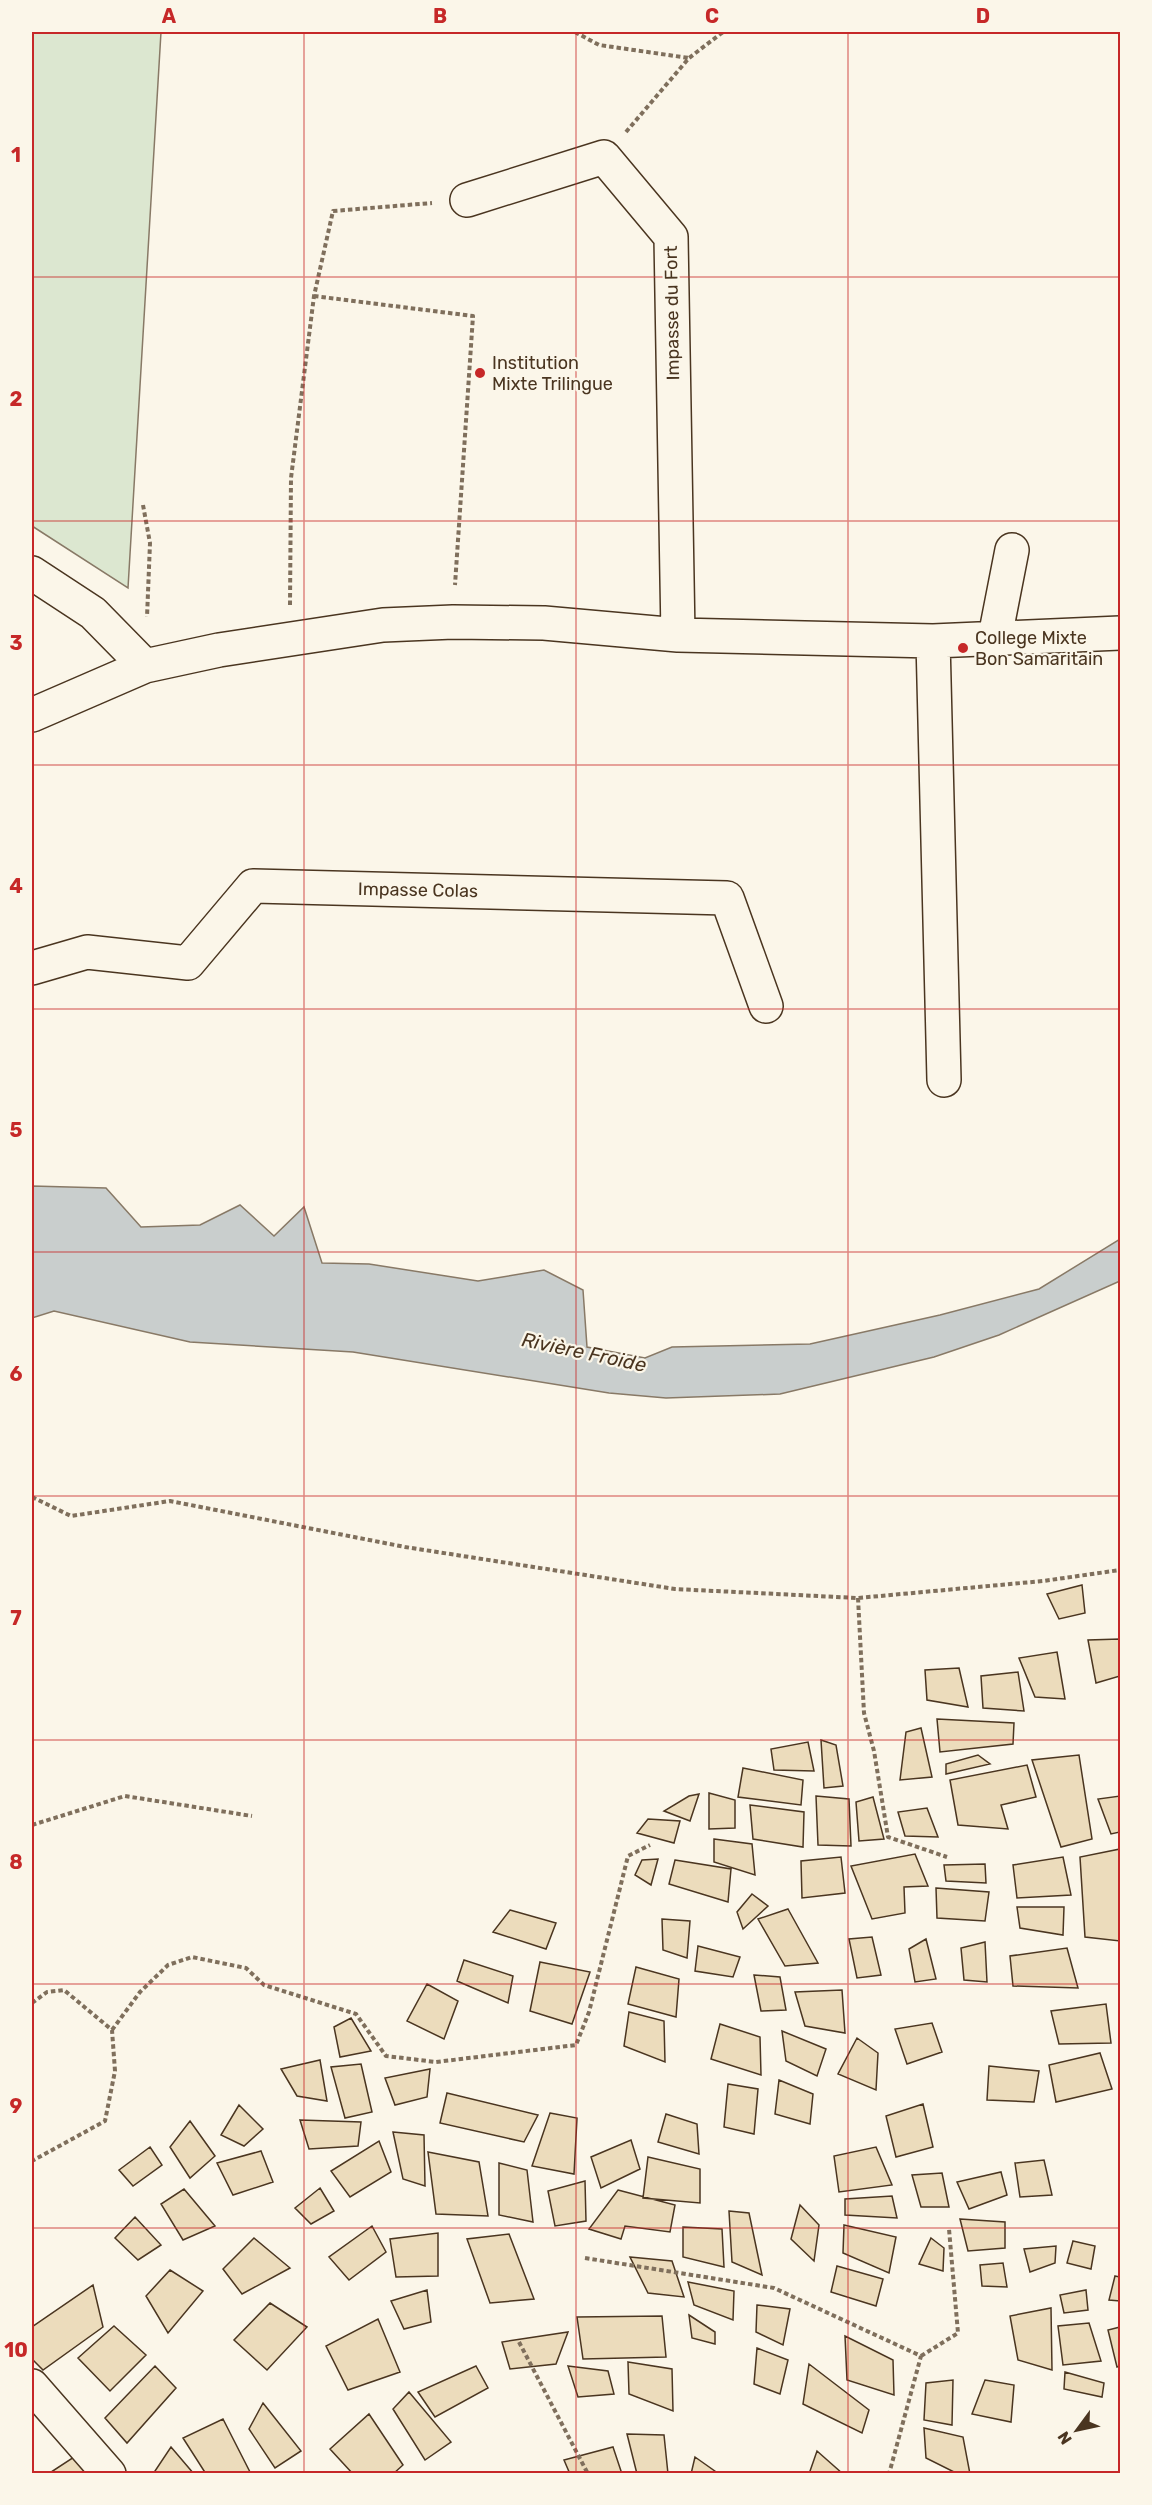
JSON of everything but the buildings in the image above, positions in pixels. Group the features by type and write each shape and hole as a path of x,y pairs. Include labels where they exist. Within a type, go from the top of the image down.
{"street":[{"path":"467,200 604,157"},
{"name":"Impasse du Fort","path":"604,157 671,237 678,635"},
{"path":"995,637 1012,550"},
{"path":"32,573 93,613 145,666"},
{"path":"32,715 145,666 290,639 383,626 453,622 544,623 678,635 933,641 1120,633"},
{"path":"933,641 944,1080"},
{"name":"Impasse Colas","path":"32,968 87,952 188,963 254,886 727,898 766,1006"},
{"path":"32,2386 110,2474"}],"path":[{"path":"575,32 599,45 689,58"},
{"path":"604,157 689,58 723,32"},
{"path":"290,639 291,478 314,296 333,212 467,200"},
{"path":"314,296 473,316 453,622"},
{"path":"143,505 150,543 145,666"},
{"path":"32,1497 71,1516 170,1501 405,1547 675,1589 858,1598 1043,1581 1120,1570"},
{"path":"858,1598 864,1713 878,1770 888,1837 947,1857"},
{"path":"32,1825 125,1796 252,1816"},
{"path":"32,2161 105,2121 115,2071 112,2030 140,1992 168,1965 192,1957 246,1968 264,1985 356,2014 386,2056 436,2062 576,2046 589,2012 628,1857 650,1845"},
{"path":"32,2003 47,1992 64,1990 112,2030"},
{"path":"889,2474 921,2356 958,2333 949,2229"},
{"path":"585,2258 774,2288 921,2356"},
{"path":"519,2342 588,2474"}],"green space":[{"path":"32,32 161,32 128,588 32,526"}],"water":[{"name":"Rivière Froide","path":"32,1186 106,1188 141,1227 200,1225 240,1205 274,1236 304,1207 322,1263 369,1264 478,1281 544,1270 583,1290 587,1347 645,1358 672,1347 810,1344 940,1315 1039,1289 1120,1239 1120,1281 999,1335 934,1357 780,1394 666,1398 609,1393 353,1352 190,1342 54,1311 32,1318"}],"place":[{"name":"Institution Mixte Trilingue","path":"480,373"},
{"name":"College Mixte Bon Samaritain","path":"963,648"}]}
